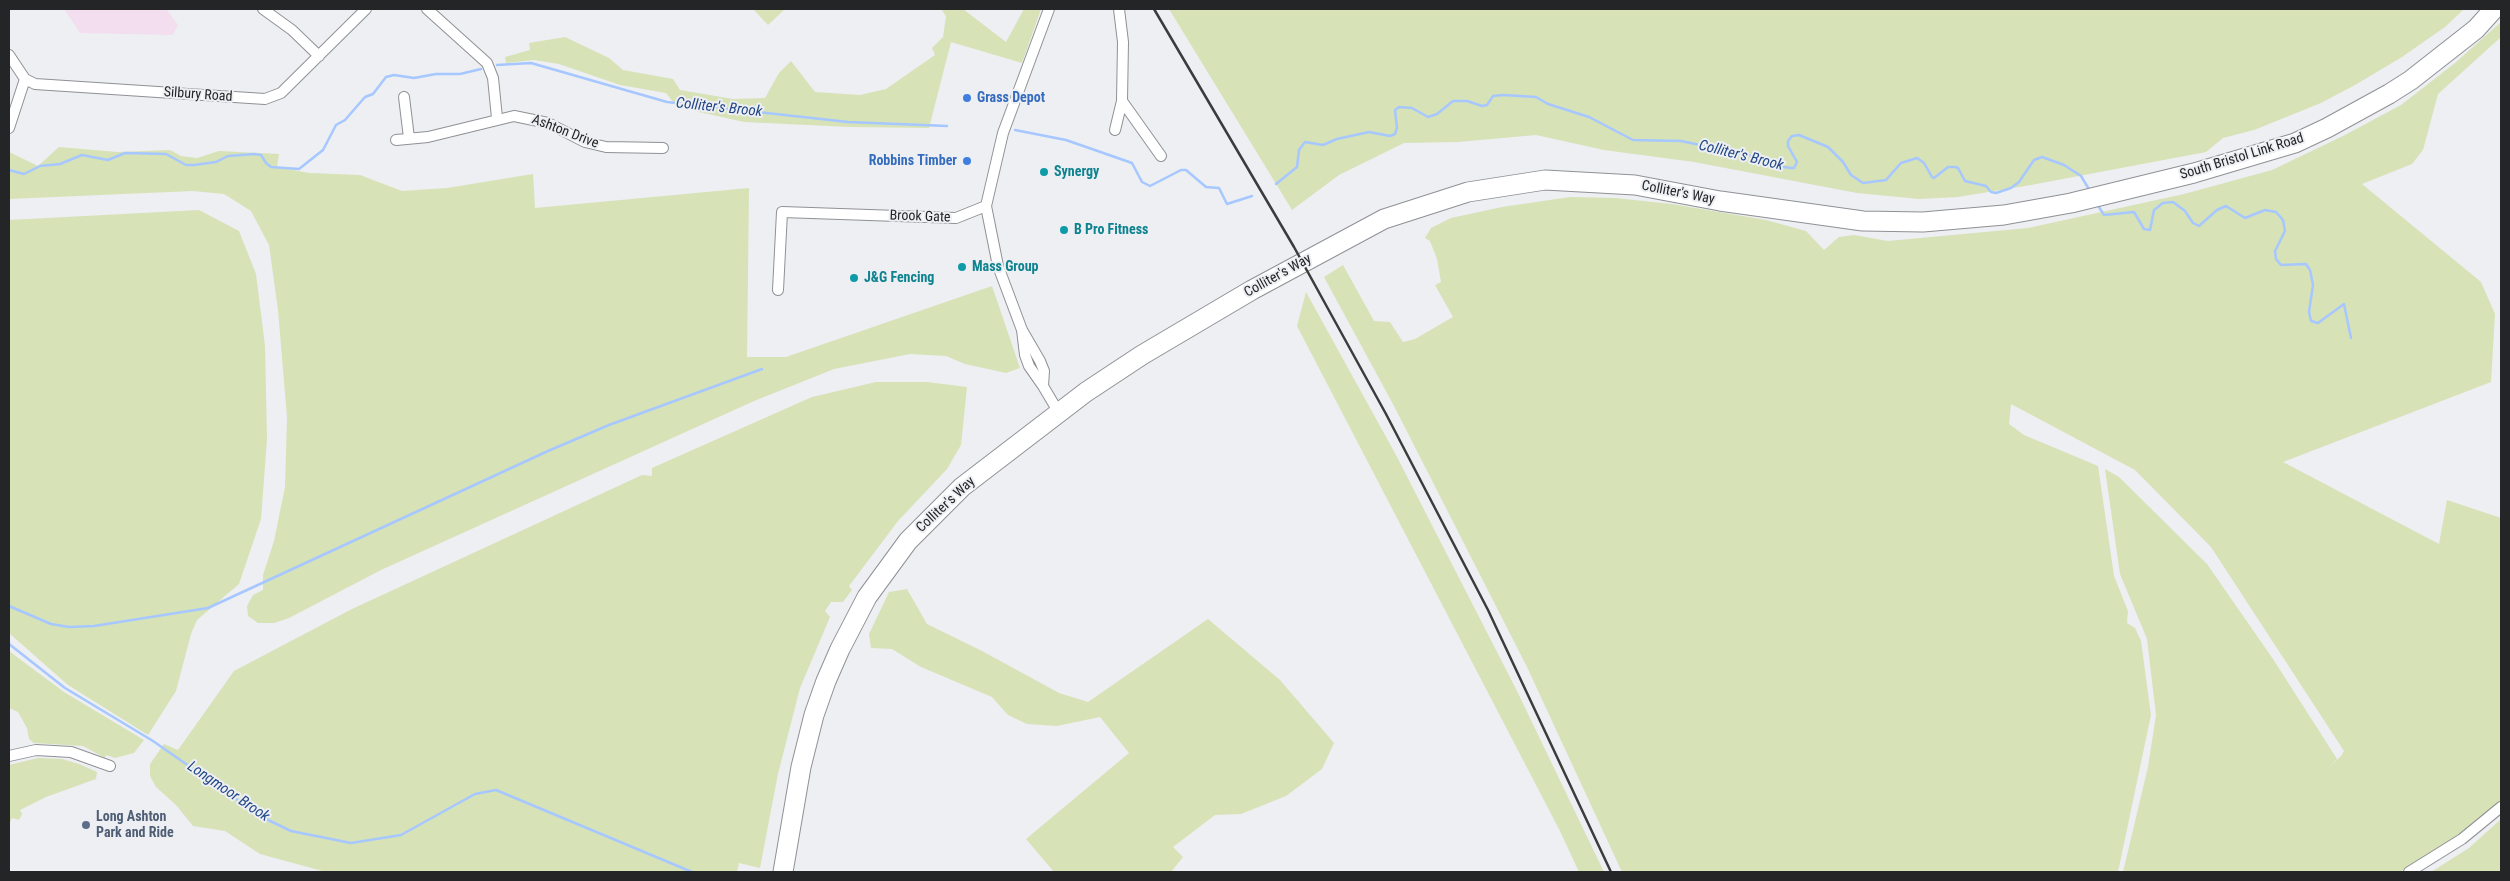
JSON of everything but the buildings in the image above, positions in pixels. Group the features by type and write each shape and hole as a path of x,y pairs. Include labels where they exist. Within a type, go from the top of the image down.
{"highway":[{"name":"South Bristol Link Road","path":"2071,203 2194,173 2295,143 2335,124 2411,80 2476,29 2494,9"},
{"name":"Colliter's Way","path":"783,872 801,767 814,715 840,649 867,597 908,541 962,487 1059,413 1142,355 1252,290 1352,235 1401,212 1468,192 1545,180 1625,184 1820,216 1873,221 1923,222 2004,215 2071,203"}],"street":[{"path":"263,9 292,30 319,56"},
{"name":"Silbury Road","path":"25,79 36,84 265,99 280,93 366,9"},
{"path":"427,9 487,63 493,78 497,118"},
{"path":"1049,9 1003,134 986,206 998,266 1022,330 1036,351 1044,371 1043,386 1059,413"},
{"path":"1115,130 1122,101 1123,42 1119,9"},
{"path":"9,55 25,79 9,128"},
{"path":"404,97 410,138"},
{"path":"1122,101 1161,156"},
{"name":"Ashton Drive","path":"396,140 428,137 497,118 514,116 534,118 548,122 585,142 606,147 663,148"},
{"name":"Brook Gate","path":"778,290 782,212 956,218 986,206"},
{"path":"9,756 36,750 71,752 110,766"},
{"path":"2409,872 2462,839 2501,807"}],"shaded area":[{"path":"64,9 166,9 178,25 173,35 80,33"}],"green space":[{"path":"753,9 785,9 768,25"},
{"path":"941,9 963,9 1006,42 1024,9 1041,9 1022,63 951,42 929,128 850,127 744,122 677,107 666,93 620,85 559,64 534,60 506,63 505,57 530,50 529,43 565,37 609,58 623,70 673,79 680,90 733,99 765,98 779,73 791,61 815,92 860,95 886,89 935,55 932,48 943,37 946,16"},
{"path":"1169,9 2464,9 2445,27 2402,57 2355,85 2321,103 2254,130 2223,138 2206,152 2031,185 1958,197 1919,199 1857,193 1694,162 1604,150 1536,135 1458,142 1404,143 1339,175 1292,210"},
{"path":"2501,22 2501,37 2438,94 2423,150 2412,164 2362,184 2481,282 2495,314 2491,382 2283,462 2439,544 2447,500 2501,518 2501,800 2498,804 2449,843 2400,872 2123,872 2148,767 2156,715 2147,639 2120,574 2105,469 2119,477 2207,564 2273,659 2337,759 2326,770 2341,756 2344,751 2211,547 2135,470 2011,404 2009,424 2024,435 2098,466 2114,576 2128,611 2127,623 2135,628 2141,641 2151,715 2118,872 1622,872 1527,667 1394,406 1324,277 1343,265 1374,321 1390,322 1403,342 1415,339 1453,317 1435,285 1441,282 1437,259 1430,241 1425,238 1431,228 1451,218 1502,207 1570,197 1615,198 1672,204 1766,220 1806,231 1824,250 1839,237 1854,235 1888,241 2028,228 2184,194 2272,170 2345,135 2401,105 2455,63"},
{"path":"59,147 117,152 170,150 181,156 197,158 219,151 279,154 277,167 309,173 360,175 402,191 447,188 533,174 535,208 749,188 747,357 786,357 992,286 1020,368 1006,373 965,364 946,356 910,354 834,369 754,401 381,570 289,618 274,623 258,623 248,616 247,606 253,595 263,590 263,575 274,541 285,487 287,417 278,310 269,245 251,211 224,194 193,191 9,199 9,152 38,166"},
{"path":"199,210 239,231 256,274 265,346 267,439 261,519 239,584 197,620 191,634 176,691 148,735 68,685 9,633 9,220"},
{"path":"1306,292 1396,455 1516,689 1604,872 1579,872 1560,831 1297,326"},
{"path":"876,382 927,382 967,387 961,445 947,469 898,521 849,586 852,590 843,602 831,602 825,611 830,617 800,688 778,774 760,868 739,863 737,872 326,872 260,854 225,831 193,826 176,805 156,787 150,776 150,764 164,744 178,750 234,671 352,609 642,475 652,476 652,468 812,397"},
{"path":"907,589 927,624 982,651 1059,693 1088,702 1208,619 1280,680 1334,743 1322,769 1286,796 1241,814 1215,815 1173,847 1183,857 1171,872 1054,872 1026,839 1129,753 1100,717 1057,726 1027,724 1008,715 992,697 921,667 892,649 871,648 869,634 889,592"},
{"path":"9,651 64,692 144,740 134,753 115,758 106,755 105,758 83,746 34,743 29,739 27,728 18,712 9,708"},
{"path":"38,758 62,759 79,764 97,772 96,779 46,797 20,810 22,814 19,820 12,818 9,825 9,765"},
{"path":"2501,819 2501,872 2431,872 2469,848"}],"waterway":[{"name":"Colliter's Brook","path":"497,65 531,63 667,102 848,122 947,126"},
{"name":"Colliter's Brook","path":"9,170 24,174 40,166 60,164 82,155 108,160 125,153 166,154 186,165 216,162 228,156 254,154 261,155 271,167 299,169 323,150 336,125 345,120 365,97 373,94 386,77 394,75 414,78 436,74 460,74 481,69"},
{"name":"Colliter's Brook","path":"1276,184 1297,167 1299,150 1305,142 1323,145 1337,139 1369,132 1390,136 1395,134 1397,128 1395,110 1399,107 1412,108 1428,117 1437,114 1453,101 1467,101 1482,106 1487,105 1493,96 1503,95 1536,97 1548,104 1589,117 1633,140 1681,141 1748,155 1776,166 1794,168 1797,162 1788,146 1788,141 1792,136 1799,135 1828,147 1843,162 1851,175 1863,183 1886,180 1901,163 1917,158 1924,163 1934,178 1948,167 1955,167 1958,168 1965,181 1986,186 1991,192 1996,193 2011,188 2019,182 2034,160 2042,157 2064,165 2081,176 2090,191"},
{"name":"Colliter's Brook","path":"1015,130 1066,140 1132,163 1142,182 1150,186 1181,170 1186,170 1206,187 1219,188 1227,204 1252,196"},
{"name":"Colliter's Brook","path":"2097,204 2104,215 2134,212 2144,229 2150,230 2154,210 2163,203 2173,202 2185,211 2193,223 2199,226 2217,210 2226,206 2245,218 2265,210 2276,212 2283,220 2285,231 2275,251 2276,259 2281,265 2306,264 2310,270 2313,285 2309,312 2311,321 2318,323 2344,304 2351,338"},
{"path":"9,606 51,624 69,627 94,626 208,608 548,451 609,425 762,369"},
{"name":"Longmoor Brook","path":"9,644 65,688 153,741 262,817 291,831 351,843 401,835 475,794 496,790 692,872"}],"railway":[{"path":"1154,9 1294,247 1386,414 1488,610 1611,872"}],"place":[{"name":"Grass Depot","path":"967,98"},
{"name":"Robbins Timber","path":"967,161"},
{"name":"Synergy","path":"1044,172"},
{"name":"B Pro Fitness","path":"1064,230"},
{"name":"Mass Group","path":"962,267"},
{"name":"J&G Fencing","path":"854,278"},
{"name":"Long Ashton Park and Ride","path":"86,825"}]}
